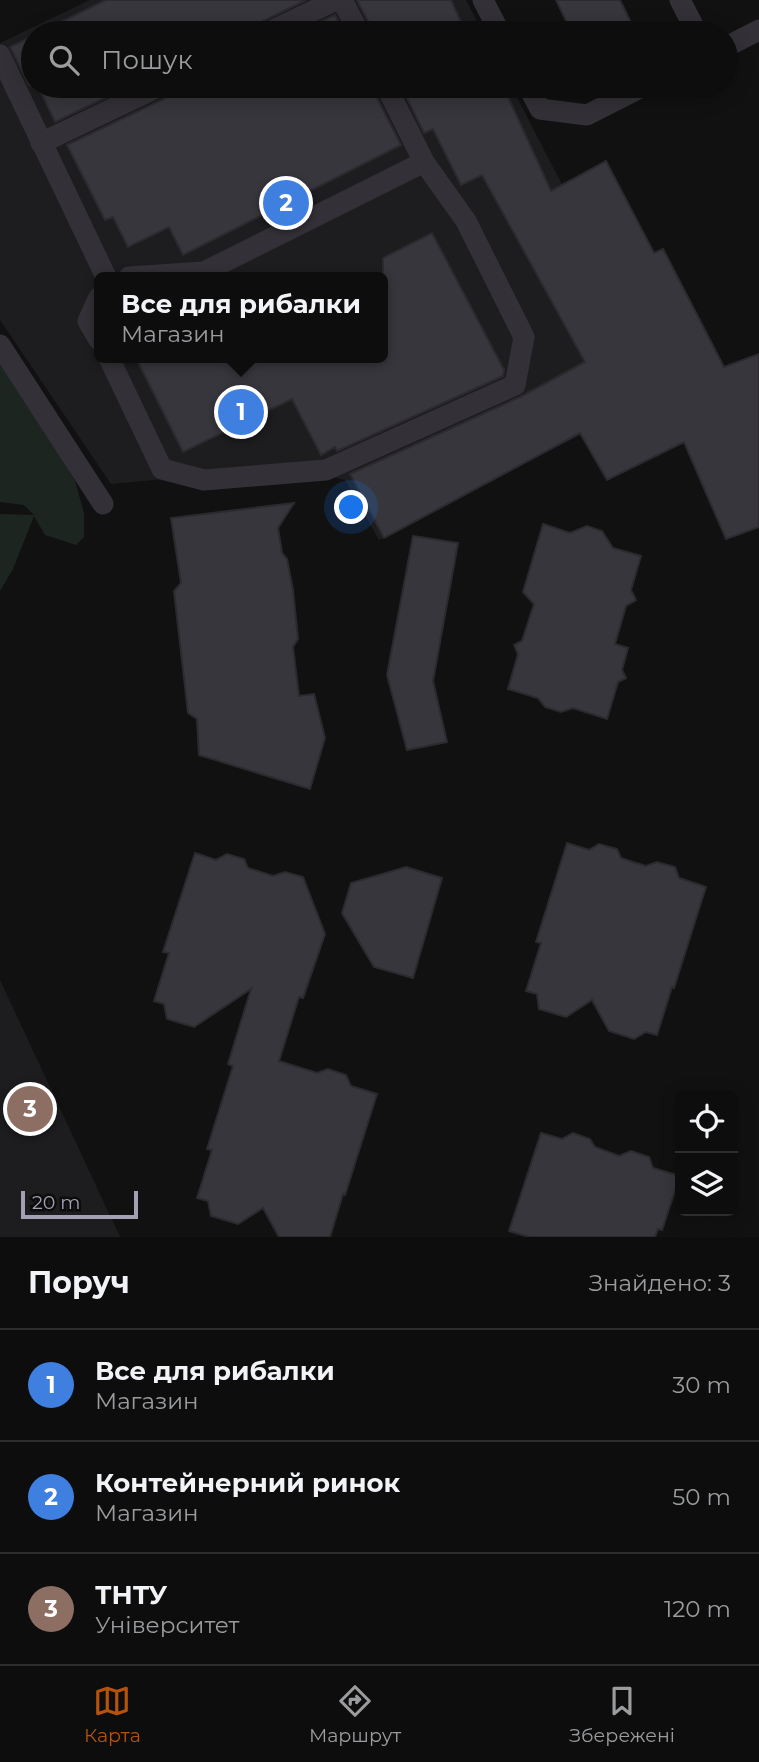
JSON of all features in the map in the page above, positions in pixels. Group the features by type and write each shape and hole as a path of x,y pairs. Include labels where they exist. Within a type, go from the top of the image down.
{"lane":[{"path":"292,21 335,0"},
{"path":"342,0 353,21"},
{"path":"483,0 494,21"},
{"path":"680,0 691,21"},
{"path":"738,41 759,30"},
{"path":"0,55 104,272"},
{"path":"41,144 135,98"},
{"path":"111,363 162,469 204,480 326,470 515,385 524,337 466,221 424,162 392,98"},
{"path":"534,98 540,109 587,115 620,98"},
{"path":"204,272 424,162"},
{"path":"94,307 88,321 94,331"},
{"path":"0,345 103,504"}],"shaded area":[{"path":"90,0 466,0 477,21 46,21"},
{"path":"21,33 21,98 517,98 668,389 379,540 345,480 296,467 111,484 0,320 0,43"},
{"path":"0,352 75,481 84,513 84,537 76,545 45,535 34,516 13,569 0,591 0,514 34,515 24,505 0,502"},
{"path":"0,980 120,1237 0,1237"}],"building":[{"path":"106,0 306,0 263,21 63,21"},
{"path":"357,0 451,0 461,21 368,21"},
{"path":"556,0 620,0 630,21 566,21"},
{"path":"335,15 338,21 322,21"},
{"path":"21,42 21,69 10,47"},
{"path":"44,98 105,98 55,122"},
{"path":"166,98 377,98 401,145 183,255 169,227 128,247 113,217 105,220 67,145"},
{"path":"407,98 508,98 551,191 606,161 654,253 663,249 724,367 759,354 759,527 726,539 684,442 607,480 580,433 384,538 350,474 520,397 585,362 482,175 461,185 433,129 424,133"},
{"path":"432,233 504,370 503,376 337,451 335,447 321,455 292,399 183,452 138,363 388,363 388,272 383,272 383,258"},
{"path":"294,503 278,528 293,590 298,639 293,647 299,696 314,694 325,738 310,789 199,755 197,719 188,713 174,591 181,583 171,518"},
{"path":"543,524 570,533 587,526 602,531 613,548 641,556 631,590 636,600 626,606 615,644 628,648 622,670 626,678 618,682 607,719 573,708 561,712 545,707 538,698 508,689 518,654 514,645 522,641 534,604 523,592"},
{"path":"413,536 458,543 433,681 447,742 407,750 387,675"},
{"path":"567,843 589,850 599,844 617,849 621,858 646,866 657,862 675,867 679,878 706,887 657,1035 646,1032 634,1039 609,1031 592,1000 566,1017 539,1009 537,994 526,991 541,943 536,942"},
{"path":"195,853 216,860 227,854 244,859 248,868 273,876 285,872 303,877 325,934 303,998 299,997 279,1061 317,1073 328,1069 346,1075 351,1086 377,1094 330,1237 279,1237 263,1208 238,1224 211,1216 208,1201 197,1198 212,1150 207,1149 233,1066 228,1064 251,989 194,1027 167,1019 164,1004 154,1001 169,953 163,952"},
{"path":"406,867 442,878 413,978 374,967 342,913 351,883"},
{"path":"541,1133 562,1139 573,1133 590,1139 595,1147 619,1156 631,1151 649,1157 653,1168 675,1175 675,1191 662,1230 658,1229 655,1237 529,1237 509,1231"}],"place":[{"name":"Контейнерний ринок","path":"286,203"},
{"name":"Все для рибалки","path":"241,412"},
{"name":"ТНТУ","path":"30,1109"}]}
